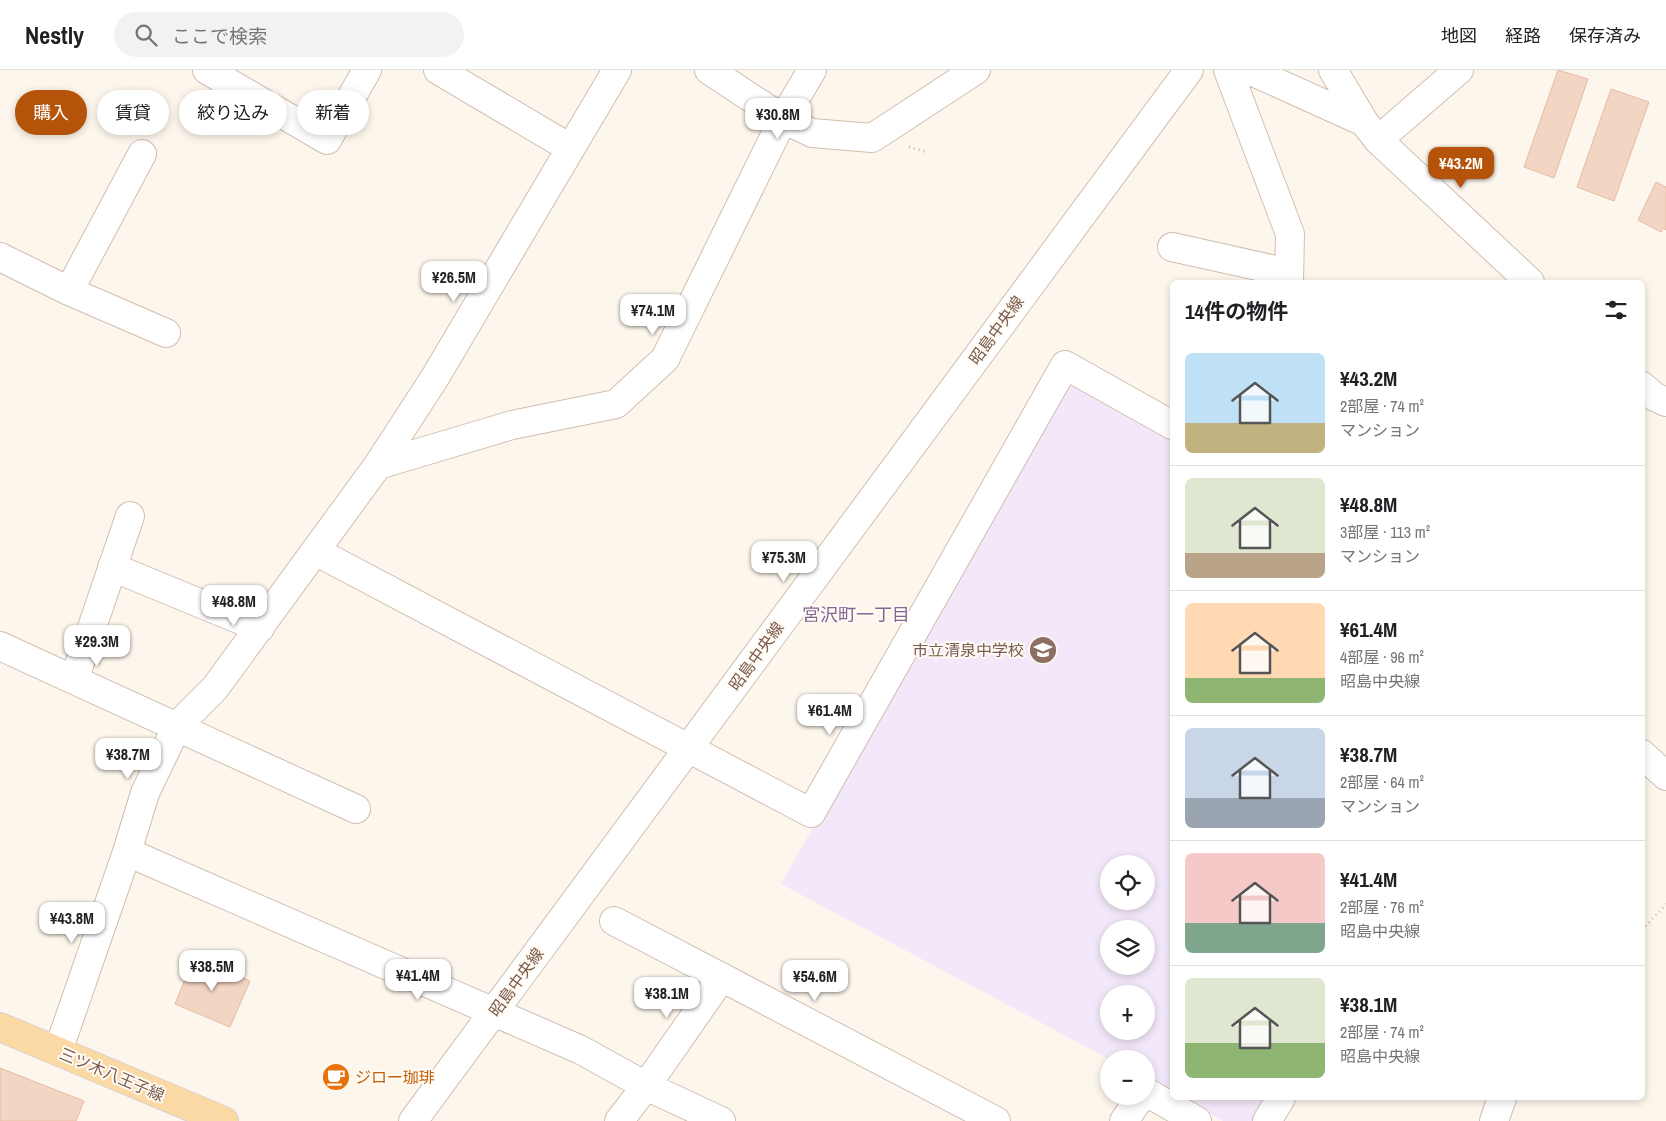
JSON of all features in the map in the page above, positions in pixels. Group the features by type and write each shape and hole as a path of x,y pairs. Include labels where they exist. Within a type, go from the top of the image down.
{"main road":[{"name":"三ツ木八王子線","path":"0,1028 217,1120"}],"street":[{"path":"207,70 327,140 366,70"},
{"path":"438,70 570,148"},
{"path":"58,1051 127,852 145,793 177,726 215,688 317,552 378,465 434,379 617,70"},
{"path":"709,70 783,119 812,132 872,138 976,70"},
{"path":"378,465 512,425 616,404 665,359 783,119 812,70"},
{"name":"昭島中央線","path":"413,1121 1189,70"},
{"path":"1172,247 1289,278 1290,234 1228,70"},
{"path":"1249,70 1371,131"},
{"path":"1333,70 1371,131 1528,280"},
{"path":"1371,131 1459,70"},
{"path":"69,291 142,154"},
{"path":"0,257 69,291 166,333"},
{"path":"317,552 811,813 1065,365 1170,424"},
{"path":"74,680 130,516"},
{"path":"112,567 260,628"},
{"path":"0,646 356,809"},
{"path":"1645,757 1666,776"},
{"path":"127,852 581,1050 646,1086 722,1121"},
{"path":"614,921 996,1121"},
{"path":"620,1121 722,977"},
{"path":"1155,1097 1197,1121"},
{"path":"1267,1121 1280,1100"},
{"path":"1494,1121 1501,1100"},
{"path":"1124,1121 1135,1105"}],"path":[{"path":"1645,927 1666,904"}],"shaded area":[{"name":"市立清泉中学校","path":"1068,377 1170,435 1170,1089 1155,1080 1155,1050 1100,1050 1100,1054 781,884"},
{"path":"1187,1100 1271,1100 1258,1121 1223,1121"}],"building":[{"path":"1558,70 1588,79 1554,178 1524,167"},
{"path":"1611,89 1649,102 1614,201 1577,187"},
{"path":"1656,182 1666,187 1666,230 1663,228 1661,232 1638,220"},
{"path":"194,957 250,981 230,1027 175,1004"},
{"path":"0,1068 84,1101 76,1121 0,1121"}],"place":[{"name":"市立清泉中学校","path":"1043,650"},
{"name":"ジロー珈琲","path":"336,1077"}],"district":[{"name":"宮沢町一丁目","path":"856,614"}]}
